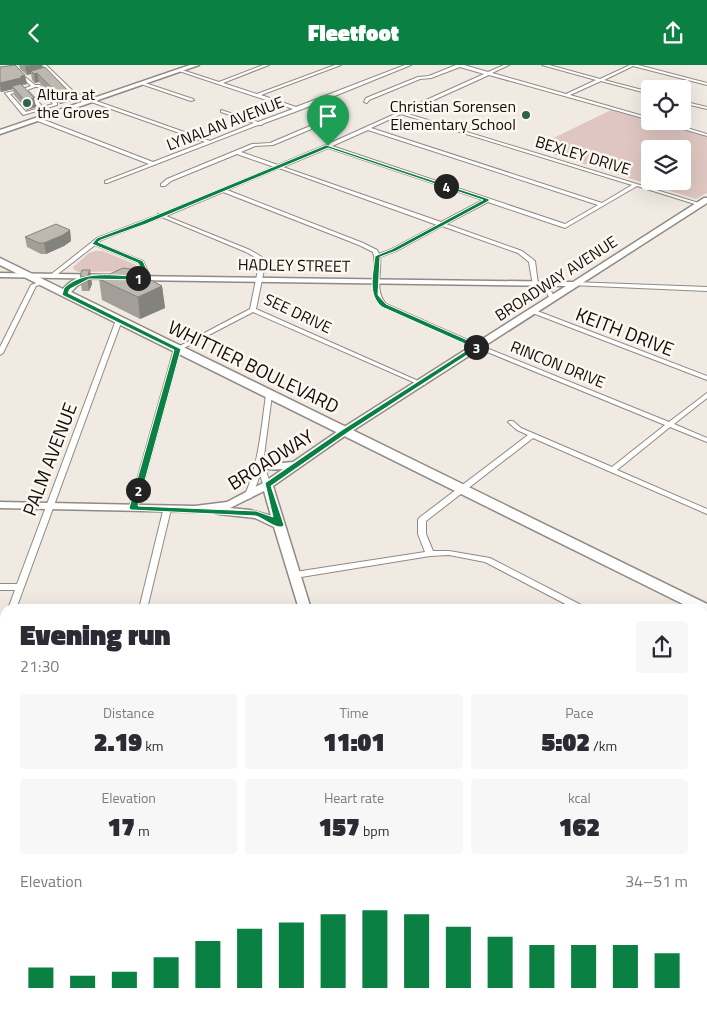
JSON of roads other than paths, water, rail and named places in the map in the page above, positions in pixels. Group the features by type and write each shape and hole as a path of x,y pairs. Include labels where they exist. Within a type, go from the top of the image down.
{"main road":[{"name":"WHITTIER BOULEVARD","path":"0,261 695,604"},
{"path":"65,294 67,288 75,282 88,277"}],"street":[{"path":"44,65 72,92 209,143"},
{"path":"0,132 196,65"},
{"path":"219,83 268,65"},
{"path":"258,95 339,65"},
{"name":"LYNALAN AVENUE","path":"107,182 409,65"},
{"path":"366,102 367,99 419,77 430,77 460,65 641,116"},
{"path":"52,276 94,243 116,231 160,215 328,146 507,65"},
{"path":"544,65 641,91"},
{"path":"567,95 633,65 707,84"},
{"path":"180,70 298,109"},
{"path":"44,75 53,73"},
{"path":"28,77 34,86"},
{"path":"142,83 192,100"},
{"path":"34,86 39,86 56,104 25,114 7,93 34,86"},
{"path":"24,90 42,109"},
{"path":"691,104 707,108"},
{"path":"223,111 260,124"},
{"name":"BEXLEY DRIVE","path":"401,113 636,185 704,202"},
{"path":"163,185 169,180 254,145 271,144 332,117"},
{"path":"37,119 153,165"},
{"path":"367,128 601,204"},
{"path":"690,130 707,135"},
{"path":"328,146 565,226 636,185"},
{"path":"237,152 520,252 532,261 534,285 549,292 552,298"},
{"path":"222,190 361,244 375,251 378,256 394,250 487,200"},
{"name":"BROADWAY AVENUE","path":"345,431 704,202"},
{"name":"SEE DRIVE","path":"160,215 255,255 262,261 253,310 422,383"},
{"path":"94,243 141,262 144,270 141,278"},
{"name":"RINCON DRIVE","path":"378,256 375,295 378,301 384,305 477,346 707,440"},
{"name":"HADLEY STREET","path":"0,275 534,285 573,284 707,289"},
{"path":"0,353 34,285 42,283"},
{"path":"133,508 177,349 253,310"},
{"name":"KEITH DRIVE","path":"532,311 707,378"},
{"name":"PALM AVENUE","path":"14,604 119,321"},
{"path":"248,497 254,486 260,463 269,395"},
{"path":"613,470 672,425 707,395"},
{"path":"511,422 519,429 707,512"},
{"name":"BROADWAY","path":"0,505 166,509 195,509 230,505 248,497 267,485 345,431"},
{"path":"430,554 422,534 422,520 533,435"},
{"path":"260,463 271,467 296,465"},
{"path":"260,463 304,604"},
{"path":"144,604 166,509"},
{"path":"195,509 256,514 267,517 280,525"},
{"path":"295,575 430,554 449,553 487,560 572,604"},
{"path":"0,587 19,587"}],"place":[{"name":"Altura at the Groves","path":"27,103"},
{"name":"Christian Sorensen Elementary School","path":"526,115"}]}
